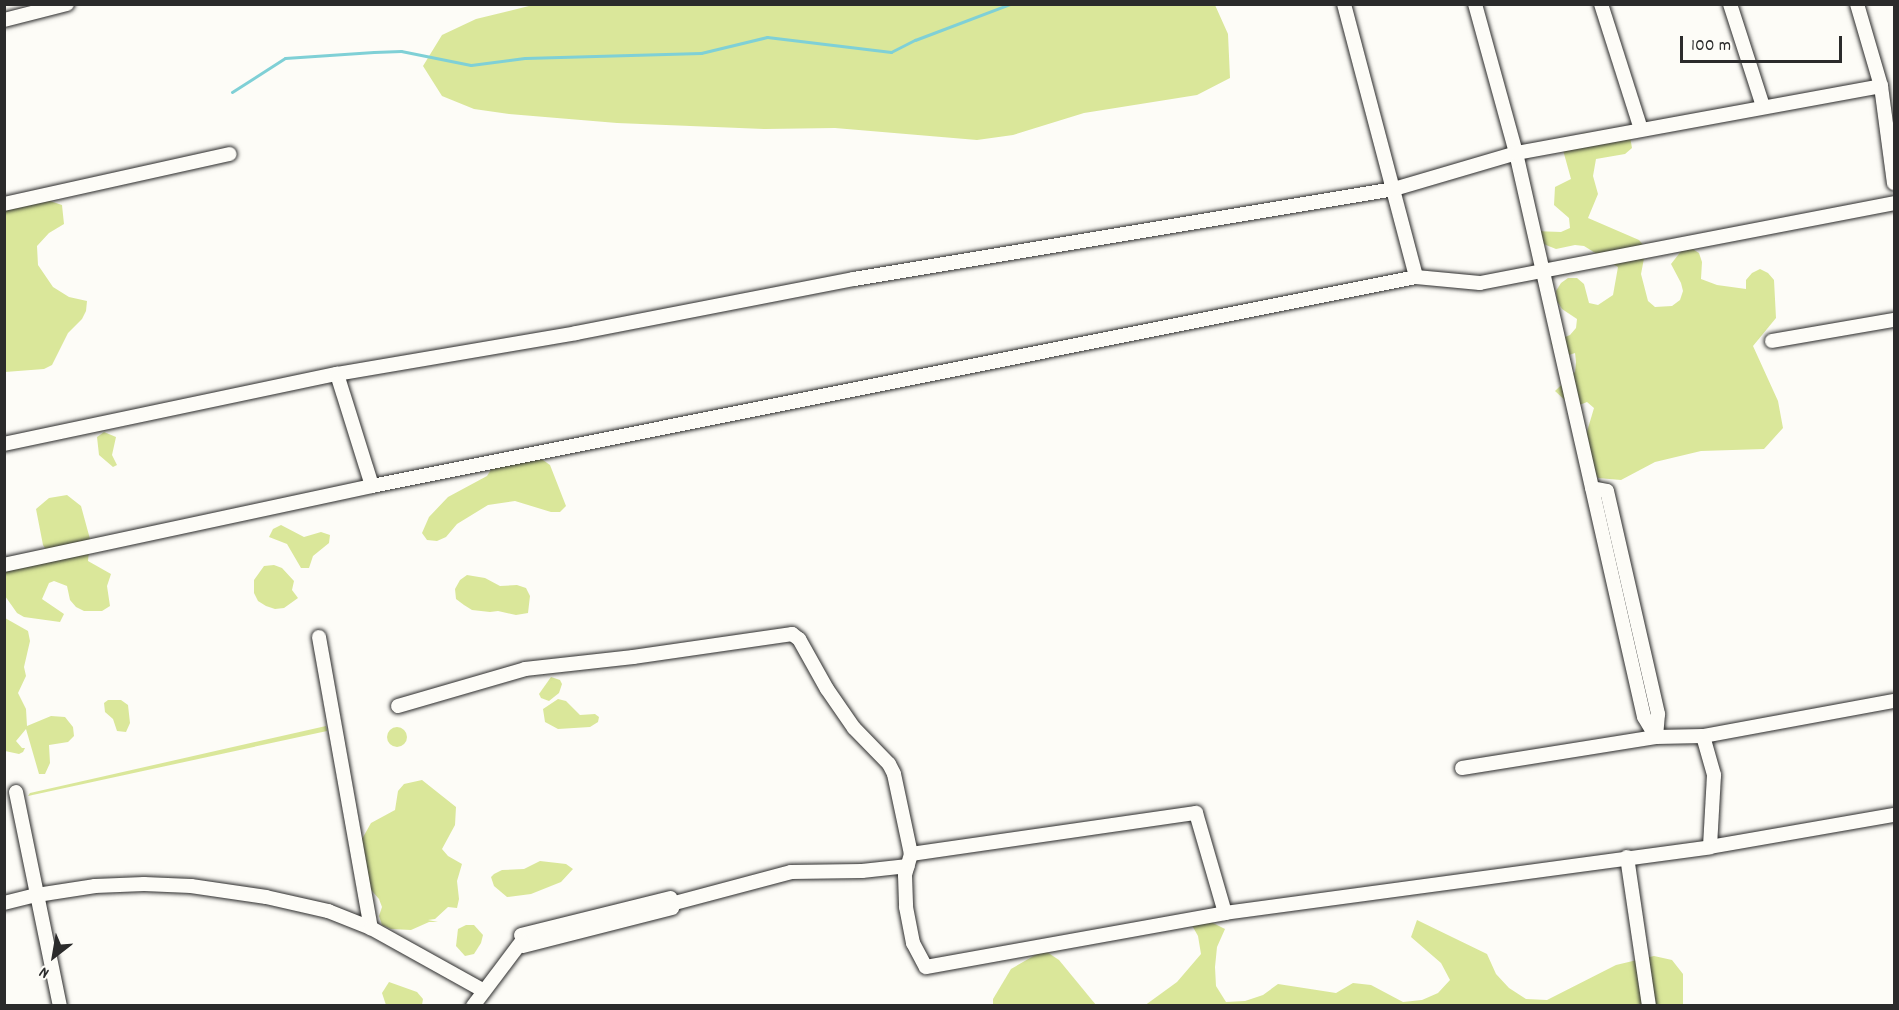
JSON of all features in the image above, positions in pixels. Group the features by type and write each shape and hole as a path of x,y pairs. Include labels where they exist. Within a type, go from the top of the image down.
{"street":[{"path":"4,20 67,4"},
{"path":"1344,4 1416,277"},
{"path":"1475,4 1516,153 1644,717 1656,737"},
{"path":"1601,4 1641,129"},
{"path":"1730,4 1763,106"},
{"path":"1857,4 1881,86 1894,183"},
{"path":"4,444 337,374 576,333 854,279 1394,189 1516,153 1881,86"},
{"path":"4,204 230,154"},
{"path":"4,565 372,486 1416,277 1480,283 1894,203"},
{"path":"1772,341 1894,320"},
{"path":"337,374 372,486"},
{"path":"1592,488 1606,491 1658,714 1656,737"},
{"path":"398,706 525,669 633,657 792,634 799,639 827,689 854,728 889,764 894,774 909,860 904,891 906,907 914,943 926,967 1225,913 1710,847 1894,815"},
{"path":"319,637 371,928"},
{"path":"1462,768 1656,737 1703,736 1894,700"},
{"path":"1703,736 1714,775 1710,847"},
{"path":"16,792 60,1005"},
{"path":"473,1005 522,941 791,872 862,871 909,860 1196,813 1225,913"},
{"path":"1627,857 1649,1005"},
{"path":"4,903 37,895 95,886 191,886 266,897 328,911 371,928 484,991"}],"green space":[{"path":"533,5 1215,5 1228,34 1230,78 1197,95 1084,113 1013,135 977,140 835,128 765,129 617,123 509,114 474,109 442,96 423,66 442,35 476,19"},
{"path":"1629,131 1632,148 1625,154 1596,159 1593,176 1598,194 1588,218 1639,240 1646,248 1641,274 1648,301 1655,307 1672,306 1680,300 1683,291 1681,283 1671,264 1682,250 1691,248 1699,253 1702,262 1701,279 1717,285 1746,289 1746,280 1752,273 1760,269 1768,273 1774,280 1776,318 1753,346 1778,401 1783,428 1764,449 1701,451 1655,462 1621,480 1598,478 1595,473 1586,435 1594,408 1587,402 1577,406 1568,403 1555,391 1575,372 1576,362 1575,353 1566,356 1556,353 1551,343 1570,335 1576,328 1577,319 1562,309 1557,301 1556,291 1561,283 1568,278 1577,278 1584,284 1589,303 1598,305 1613,295 1618,267 1584,246 1575,245 1556,249 1546,245 1538,240 1534,231 1561,232 1570,228 1569,218 1554,205 1555,187 1571,179 1563,150 1578,141 1583,133"},
{"path":"44,199 62,205 64,224 49,233 37,246 38,265 53,287 69,297 87,301 86,311 82,319 68,333 52,365 44,369 5,372 4,201"},
{"path":"104,432 116,437 112,455 117,465 113,467 99,455 97,437"},
{"path":"516,456 543,460 550,465 566,506 560,512 551,512 515,501 488,505 457,524 446,537 437,541 427,540 422,533 429,517 448,497 487,476 492,468"},
{"path":"67,495 81,506 90,539 88,561 111,574 107,586 110,606 102,611 84,611 70,600 67,586 54,581 49,583 42,599 64,614 60,622 24,617 17,613 5,596 5,563 48,553 43,545 36,509 49,498"},
{"path":"281,525 304,537 321,532 330,535 329,543 313,556 309,568 301,568 287,544 269,537 273,529"},
{"path":"274,565 282,568 294,581 292,590 298,598 284,608 275,609 266,606 258,601 254,593 254,580 264,566"},
{"path":"467,575 485,578 500,586 517,585 526,588 530,596 528,613 516,615 498,611 472,610 456,599 455,589 460,580"},
{"path":"5,618 28,631 30,641 24,667 26,676 18,693 26,709 27,726 51,716 65,717 73,727 74,736 68,742 49,745 50,763 45,774 39,774 26,729 16,741 22,748 25,748 23,752 19,754 5,751"},
{"path":"551,677 560,680 562,684 559,693 549,701 541,698 539,694"},
{"path":"558,699 566,701 580,715 595,714 599,717 598,722 590,727 558,729 545,722 543,709"},
{"path":"108,700 121,700 128,705 130,723 126,732 117,731 113,719 105,712 104,703"},
{"path":"326,726 327,731 28,796 30,793"},
{"path":"397,727 404,730 407,737 404,744 397,747 390,744 387,737 390,730"},
{"path":"422,780 456,807 455,825 442,849 448,856 462,864 457,881 459,899 457,908 448,907 435,919 428,920 438,922 429,922 411,930 391,929 382,925 379,916 382,907 379,899 360,877 362,839 371,823 395,810 398,791 404,784"},
{"path":"540,861 566,864 573,869 561,882 531,894 507,897 494,886 491,877 494,874 502,870 524,869"},
{"path":"1189,920 1209,921 1225,929 1217,947 1215,967 1216,986 1226,1002 1245,1001 1263,995 1278,984 1336,993 1353,983 1371,985 1403,1002 1422,1000 1438,993 1450,980 1441,963 1411,937 1417,920 1487,954 1496,974 1509,988 1526,999 1547,1000 1616,965 1654,956 1672,960 1683,974 1683,1005 1144,1006 1177,982 1201,954 1198,936"},
{"path":"466,925 474,925 483,935 481,943 474,954 465,956 456,946 458,929"},
{"path":"1044,950 1059,960 1096,1005 993,1005 993,999 1011,969"},
{"path":"389,982 417,992 423,999 422,1005 386,1005 382,993"}],"waterway":[{"path":"232,92 285,58 374,52 401,51 471,65 525,58 701,53 767,37 891,52 915,40 1010,4"}]}
